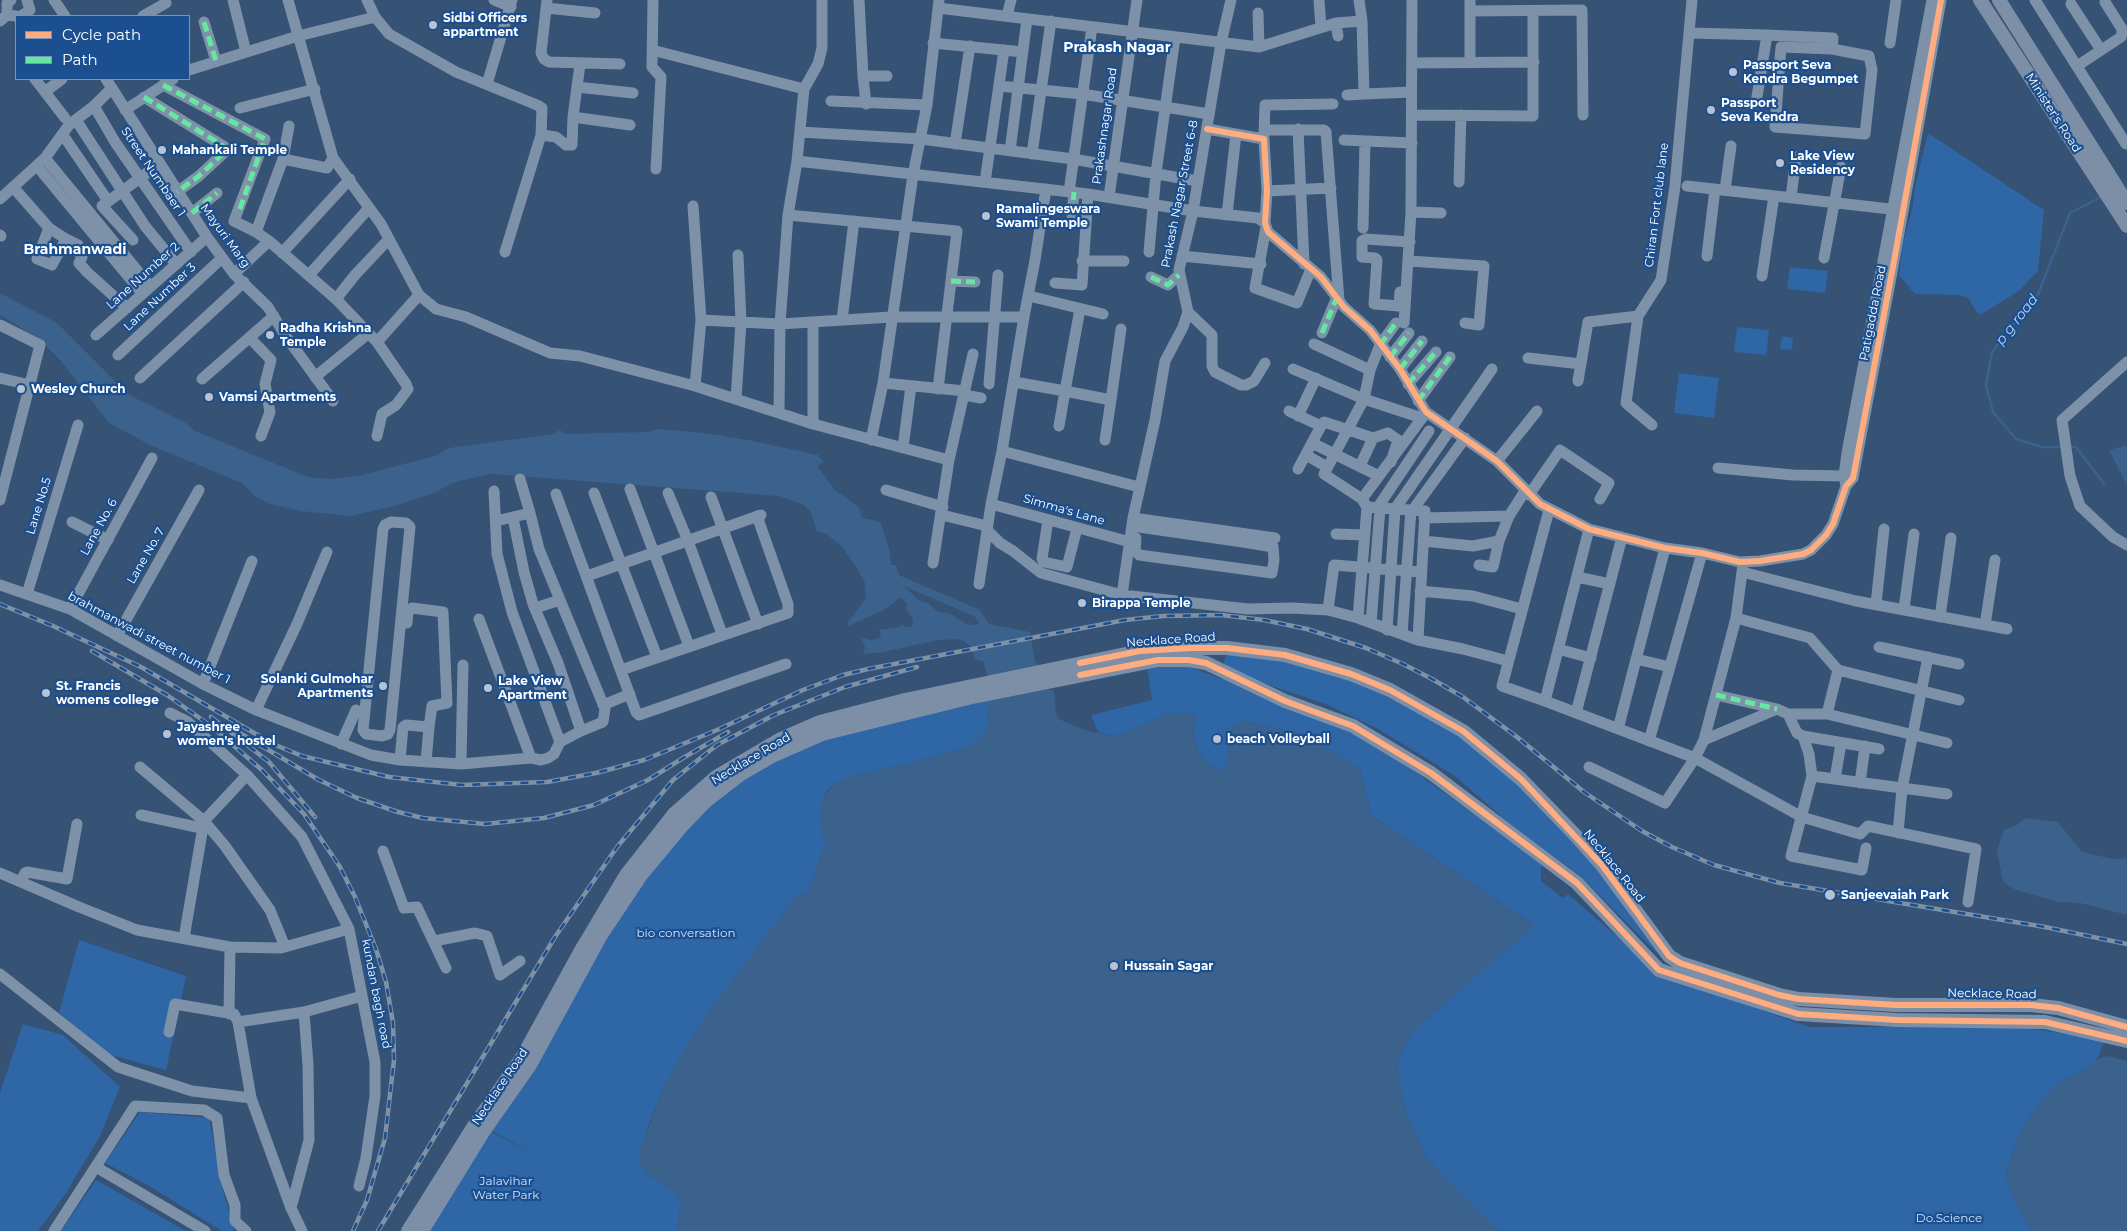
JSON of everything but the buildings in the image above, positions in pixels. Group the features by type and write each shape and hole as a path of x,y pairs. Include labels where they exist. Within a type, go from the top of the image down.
{"main road":[{"name":"Minister's Road","path":"1980,0 2086,150 2127,203"},
{"name":"Minister's Road","path":"1998,0 2086,150 2126,224"},
{"path":"1206,663 1208,648"},
{"name":"Necklace Road","path":"408,1231 474,1126 523,1056 583,946 626,875 674,814 716,777 780,740 822,734 966,693 1080,669 1140,651 1227,648 1285,656 1351,674 1390,690 1462,731 1521,779 1578,838 1602,865 1669,956 1680,964 1779,995 1799,999 1896,1005 2030,1005 2048,1007 2127,1027"},
{"name":"Necklace Road","path":"1080,669 1158,660 1189,660 1206,663 1285,701 1353,726 1431,773 1577,883 1659,970 1798,1014 1897,1020 2045,1022 2127,1040"},
{"name":"Necklace Road","path":"422,1231 483,1132 530,1065 601,935 641,875 706,800 741,774 801,737"},
{"path":"1659,970 1669,956"},
{"path":"1798,1014 1799,999"},
{"path":"2045,1022 2048,1007"}],"street":[{"path":"8,18 7,3 11,0"},
{"path":"22,15 30,10 27,0"},
{"path":"54,0 64,15"},
{"path":"233,0 246,52"},
{"path":"288,0 334,158 389,239 419,295 436,309 466,317 550,353 580,356 695,386 813,424 949,460"},
{"path":"367,0 375,17 389,34 456,72 537,104 542,108 541,135 505,252"},
{"path":"487,84 512,4 494,0"},
{"path":"653,0 652,67 661,77 656,169"},
{"path":"779,413 780,324 788,215 797,161 804,89 818,64 822,48 822,0"},
{"path":"859,0 866,104"},
{"path":"1007,16 1011,0"},
{"name":"Prakashnagar Road","path":"1109,197 1137,0"},
{"name":"Prakash Nagar Street 6-8","path":"1188,312 1179,275 1193,211 1221,43 1231,0"},
{"path":"1319,0 1321,27"},
{"path":"1359,0 1362,21 1364,94"},
{"path":"1390,357 1403,326 1402,306 1411,212 1412,0"},
{"name":"Chiran Fort club lane","path":"1652,425 1626,403 1638,316 1661,280 1675,186 1692,0"},
{"path":"1890,44 1896,0"},
{"name":"Patigadda Road","path":"1897,210 1932,0"},
{"name":"Patigadda Road","path":"1743,567 1803,554 1811,550 1826,535 1833,524 1845,481 1853,478 1865,380 1897,210 1941,0"},
{"path":"2035,0 2126,144"},
{"path":"2077,66 2121,37 2122,29 2105,2"},
{"path":"144,15 166,3"},
{"path":"595,13 547,4 541,53 544,59 549,62 620,64"},
{"path":"871,440 882,383 913,175 927,105 939,4 1027,19 1259,47 1336,23 1362,21"},
{"path":"2071,4 2101,50"},
{"path":"1470,63 1470,5 1533,11 1582,10 1583,115"},
{"path":"1412,116 1533,116 1533,11"},
{"path":"1258,13 1259,47"},
{"path":"190,70 298,36 375,17"},
{"path":"1010,150 1027,19"},
{"path":"1032,154 1051,21"},
{"path":"204,22 216,61"},
{"path":"1336,23 1338,36"},
{"path":"1072,215 1073,159 1092,27"},
{"path":"1690,33 1731,36 1767,35 1826,45 1869,56 1872,63 1865,134 1775,127 1781,47 1826,45"},
{"path":"1756,103 1767,35"},
{"path":"1149,252 1156,173 1175,38"},
{"path":"933,43 1023,52"},
{"path":"955,144 970,46"},
{"path":"652,50 804,89"},
{"path":"985,182 1004,50"},
{"path":"1412,63 1534,62"},
{"path":"541,135 556,137 566,144 572,145 573,117 580,64"},
{"path":"863,76 887,76"},
{"path":"36,80 71,119 123,190 145,226 176,264"},
{"path":"46,91 61,80"},
{"path":"124,110 168,82 265,139 234,220 269,241 336,299 377,342 406,384 408,390 396,405 382,414 377,436"},
{"path":"0,199 41,162 63,135 71,119 94,106 109,84"},
{"name":"Mayuri Marg","path":"109,84 207,237 234,274 244,282 274,316 315,377 334,401"},
{"path":"999,86 1082,94 1209,114"},
{"path":"577,87 633,93"},
{"path":"240,108 315,89"},
{"path":"1347,95 1412,92"},
{"path":"144,98 228,149 199,176 177,192"},
{"path":"831,101 866,104 927,105"},
{"path":"1298,129 1308,266 1297,303 1255,288 1261,264 1266,225 1265,104 1333,104"},
{"name":"Street Numbaer 1","path":"94,106 115,142 191,252"},
{"path":"1459,182 1461,115"},
{"path":"573,117 630,124"},
{"path":"256,232 283,159 288,126"},
{"path":"1207,129 1236,134 1264,135 1298,129 1324,130 1326,132 1338,299 1322,333"},
{"path":"800,132 921,139 1114,165 1197,180"},
{"path":"1227,215 1236,134"},
{"path":"63,135 108,201"},
{"path":"1344,140 1412,142"},
{"path":"1363,228 1366,141"},
{"path":"1707,256 1731,146"},
{"path":"1791,198 1796,157"},
{"path":"283,159 327,168 334,158"},
{"path":"797,161 1072,192 1153,203 1193,211 1258,218 1266,225 1271,234 1321,277 1338,299 1370,330 1400,369 1418,401 1422,418 1429,431 1442,440"},
{"path":"41,162 146,290"},
{"path":"133,240 102,206 160,164"},
{"path":"1824,258 1841,167"},
{"path":"282,253 350,179"},
{"path":"1687,186 1897,210"},
{"path":"13,187 49,228 78,245 77,250 82,257 79,263 127,308"},
{"path":"1267,191 1331,188"},
{"path":"979,584 991,504 1002,451 1046,189"},
{"path":"192,213 217,193"},
{"path":"1055,283 1082,285 1082,261 1088,194"},
{"path":"1762,276 1774,196"},
{"path":"694,206 701,320 695,386"},
{"path":"309,275 369,208"},
{"path":"1411,212 1441,213"},
{"path":"788,215 906,224 957,231 938,389"},
{"path":"842,320 854,221"},
{"path":"49,228 37,259 52,265 66,239"},
{"name":"Lane Number 2","path":"96,335 207,237"},
{"path":"336,299 355,275 389,239"},
{"path":"1402,306 1374,304 1377,260 1361,256 1362,241 1366,239 1407,242"},
{"path":"234,274 269,241"},
{"path":"1402,306 1409,261 1407,242"},
{"path":"736,399 741,322 738,255"},
{"path":"1182,256 1261,264"},
{"name":"Lane Number 3","path":"118,355 222,258"},
{"path":"1082,261 1124,261"},
{"path":"1409,261 1484,266 1479,325 1465,323"},
{"path":"1152,277 1168,284 1179,275"},
{"path":"990,384 998,276"},
{"path":"950,281 975,282"},
{"path":"140,378 244,282"},
{"path":"377,342 419,295"},
{"path":"1029,296 1103,314"},
{"path":"1059,426 1080,309"},
{"path":"1122,595 1139,487 1155,420 1165,361 1183,327 1188,312 1212,335 1212,366 1215,372 1241,385 1246,385 1254,380 1265,363"},
{"path":"202,379 274,316"},
{"path":"1578,381 1588,322 1638,316"},
{"path":"701,320 780,324 891,317 1024,317"},
{"path":"813,322 813,424"},
{"path":"0,325 40,345 1,488 0,500"},
{"path":"1403,326 1380,345 1370,370 1364,399 1324,474 1372,505 1425,511 1418,640"},
{"path":"1105,440 1121,329"},
{"path":"315,377 364,337"},
{"path":"250,338 272,360 265,384 270,412 261,436"},
{"path":"1400,369 1422,341"},
{"path":"1314,344 1370,370"},
{"path":"1408,384 1436,352"},
{"path":"933,563 949,460 972,354"},
{"path":"1418,401 1450,357"},
{"path":"1528,358 1580,364"},
{"path":"2127,362 2062,420 2070,476 2080,506 2113,537 2127,545"},
{"path":"1294,369 1364,399 1450,428 1497,461 1527,493 1549,510 1589,529 1665,548 1702,553 1856,601 2007,629"},
{"path":"1387,630 1395,508 1492,369"},
{"path":"0,378 30,385"},
{"path":"1316,378 1293,414 1321,426"},
{"path":"1014,382 1111,400"},
{"path":"882,383 965,393 980,398"},
{"path":"903,448 911,386"},
{"path":"1497,461 1537,411"},
{"path":"1358,618 1364,536 1380,475 1422,418"},
{"path":"1298,468 1324,422 1373,438 1388,433 1398,440 1390,462"},
{"name":"Lane No.5","path":"27,594 78,425"},
{"path":"1372,505 1395,482 1429,431"},
{"path":"1360,466 1373,438"},
{"path":"1402,634 1412,510 1465,438"},
{"path":"1312,444 1395,482 1407,491"},
{"path":"1400,448 1424,466"},
{"path":"1479,565 1493,567 1499,541 1509,516 1560,450 1608,484 1600,499"},
{"path":"1002,451 1139,487"},
{"path":"1306,455 1327,467"},
{"name":"Lane No. 6","path":"70,609 152,458"},
{"path":"1718,468 1845,481"},
{"path":"494,491 497,554 512,612 560,742 603,722 606,715 539,548 520,479"},
{"path":"630,488 689,646"},
{"name":"Lane No. 7","path":"117,636 199,490"},
{"path":"886,490 987,528 1000,544 1013,551 1042,573 1122,595 1248,609 1292,608 1328,610 1358,618 1418,640 1463,648 1508,661"},
{"path":"594,493 657,657"},
{"path":"668,493 688,541 722,634"},
{"path":"556,494 636,712 644,714 786,664"},
{"path":"711,498 758,624"},
{"name":"Simma's Lane","path":"991,504 1130,542"},
{"path":"1371,623 1378,538 1372,505"},
{"path":"1549,510 1502,686 1695,758 1802,817 1860,834 1868,826 1976,849 1968,902"},
{"path":"496,521 530,513"},
{"path":"587,576 759,516 788,613 621,670"},
{"path":"1424,518 1509,516"},
{"path":"514,518 524,572 535,608 558,663 581,731"},
{"path":"1048,520 1042,559 1044,562 1068,567 1077,528"},
{"path":"72,522 108,540"},
{"path":"391,522 406,523 410,527 390,730 385,736 374,735 366,734 363,730 383,529 385,525 391,522"},
{"path":"1134,524 1243,538 1274,546 1272,573 1139,555 1135,550 1134,524"},
{"path":"1545,701 1589,529"},
{"path":"1876,604 1884,529"},
{"path":"1336,534 1473,546 1499,541"},
{"path":"1904,609 1914,534"},
{"path":"1243,538 1275,538"},
{"path":"1576,714 1622,538"},
{"path":"1940,617 1951,538"},
{"path":"1618,729 1665,548"},
{"path":"256,710 297,624 327,552"},
{"path":"1649,741 1702,553"},
{"path":"1986,625 1995,560"},
{"path":"203,684 252,561"},
{"path":"1328,610 1334,565 1421,572"},
{"path":"1589,767 1665,803 1695,758 1704,740 1736,618 1743,567"},
{"path":"1577,577 1610,584"},
{"name":"brahmanwadi street number 1","path":"0,585 70,609 203,684 256,710 371,755 400,760 461,764 531,758 541,760 554,754 560,742"},
{"path":"1420,591 1474,596 1522,609"},
{"path":"535,608 560,600"},
{"path":"1360,600 1419,604"},
{"path":"426,762 432,706 448,703 444,615 441,610 412,608 408,612 396,724 403,728 406,726 429,727"},
{"path":"1736,618 1810,638 1838,670 1959,700"},
{"path":"479,619 531,758"},
{"path":"1879,647 1959,664"},
{"path":"1558,649 1590,658"},
{"path":"1898,832 1902,789 1928,657"},
{"path":"1636,658 1670,667"},
{"path":"461,764 463,665"},
{"path":"1827,714 1838,670"},
{"path":"603,704 630,694"},
{"path":"1716,695 1777,709 1788,714 1827,714 1947,743"},
{"path":"1704,740 1777,709"},
{"path":"341,744 356,710"},
{"path":"170,713 188,722 247,775 302,837 348,929"},
{"path":"1788,714 1797,734 1879,749"},
{"path":"400,760 403,728"},
{"path":"371,755 374,735"},
{"path":"1803,736 1809,754 1812,776 1791,856 1862,870 1866,848"},
{"path":"1835,779 1841,743"},
{"path":"1860,782 1865,746"},
{"path":"140,767 202,824 232,856 270,910 286,947"},
{"path":"184,938 202,824 247,775"},
{"path":"1812,776 1947,794"},
{"path":"141,815 202,824"},
{"path":"21,881 24,873 27,872 67,879 77,824"},
{"path":"383,851 404,908 417,907 446,968"},
{"name":"kundan bagh road","path":"0,873 137,930 230,947 286,947 348,929 375,1062 375,1096 366,1158 359,1186"},
{"path":"434,941 475,933 487,936 500,975 520,961"},
{"path":"230,947 234,1017 251,1098 291,1208 302,1231"},
{"path":"0,974 118,1067 192,1091 251,1098"},
{"path":"169,1032 175,1004 234,1017 304,1012 362,996"},
{"path":"291,1208 309,1140 308,1064 304,1012"},
{"path":"54,1231 135,1106 204,1110 217,1118 224,1175 235,1205 235,1221 246,1231"},
{"path":"96,1167 205,1231"}],"green space":[{"path":"1928,133 2044,210 2038,271 2019,291 1980,315 1968,298 1959,295 1915,294 1899,275 1903,243"},
{"path":"1790,267 1828,271 1825,293 1787,289"},
{"path":"1737,327 1769,330 1766,355 1734,352"},
{"path":"1782,336 1793,338 1792,350 1780,349"},
{"path":"1679,373 1719,378 1714,418 1674,413"},
{"path":"1226,654 1298,662 1351,676 1442,722 1504,769 1587,854 1642,932 1664,957 1663,959 1579,875 1510,824 1455,776 1378,729 1328,705 1242,676 1223,666"},
{"name":"Do.Science","path":"1170,665 1190,667 1297,707 1377,745 1541,862 1541,881 1563,898 1568,894 1619,938 1653,972 1809,1027 2022,1027 2105,1040 2097,1059 2087,1069 2056,1084 2023,1125 2006,1171 2017,1206 2031,1231 1499,1231 1447,1181 1426,1157 1405,1109 1397,1069 1403,1048 1412,1032 1533,925 1371,815 1360,769 1294,732 1247,722 1239,723 1229,732 1228,758 1225,768 1218,771 1206,762 1198,750 1193,732 1197,718 1192,713 1169,713 1125,734 1113,736 1098,732 1091,715 1152,700 1147,668"},
{"name":"bio conversation","path":"989,700 988,727 978,740 969,746 915,762 851,777 834,784 827,791 823,798 822,834 826,843 808,892 798,895 789,904 780,920 765,936 663,1089 649,1124 640,1152 647,1174 669,1187 678,1195 681,1202 677,1231 430,1231 489,1131 536,1155 490,1130 632,898 669,849 715,799 747,776 819,738"},
{"path":"79,940 186,976 166,1070 107,1054 59,1013"},
{"path":"23,1024 63,1035 120,1087 100,1136 66,1193 38,1231 0,1231 0,1093"},
{"path":"140,1112 209,1118 222,1186 234,1231 222,1231 146,1184 105,1163"},
{"path":"96,1180 186,1231 61,1231"}],"shaded area":[{"name":"Hussain Sagar","path":"0,293 57,323 129,395 186,423 195,431 308,477 332,479 358,476 435,456 449,448 554,434 560,430 565,434 648,432 659,429 704,433 818,455 824,462 817,466 835,490 859,507 862,518 881,523 890,552 891,565 896,565 902,584 919,601 928,603 937,611 951,614 968,625 989,624 1030,632 1035,661 1046,678 1047,689 1054,691 1056,713 1058,718 1063,721 1085,730 1113,736 1125,734 1169,713 1192,713 1197,718 1193,732 1198,750 1206,762 1218,771 1225,768 1228,758 1229,732 1233,726 1239,723 1247,722 1294,732 1333,750 1360,769 1371,815 1534,926 1412,1032 1403,1048 1397,1069 1405,1109 1426,1157 1447,1181 1499,1231 677,1231 681,1202 678,1195 669,1187 647,1174 641,1166 639,1152 663,1089 682,1053 705,1017 765,936 780,920 789,904 798,895 808,892 826,843 822,834 820,812 823,798 834,784 851,777 915,762 969,746 978,740 988,727 989,700 987,674 983,661 976,660 970,646 961,639 938,640 884,652 863,654 865,647 860,636 869,640 878,639 881,635 879,630 899,627 902,624 905,627 913,625 913,619 906,610 907,604 900,598 884,610 848,626 847,624 866,598 865,583 842,547 827,534 817,531 810,511 804,505 779,496 491,474 455,482 431,494 395,506 350,516 301,511 270,504 254,496 242,483 152,446 109,423 61,361 38,338 0,315"},
{"path":"2127,445 2127,485 2109,450"},
{"path":"2025,818 2058,822 2082,852 2113,859 2127,858 2127,915 2080,903 2058,902 2016,890 2003,882 1997,851 2004,830 2017,825"},
{"path":"2107,1056 2127,1061 2127,1231 2031,1231 2017,1206 2006,1171 2023,1125 2056,1084 2087,1069 2097,1059"}],"waterway":[{"name":"p g road","path":"2063,447 2042,447 2016,439 1993,412 1986,385 1992,352 2038,294 2070,213 2103,196"},
{"name":"p g road","path":"2069,447 2076,447 2104,484"},
{"path":"893,577 977,613 989,631"}],"railway":[{"path":"0,604 53,626 141,667 273,744 302,756 389,777 462,785 547,782 596,773 644,760 717,730 803,690 843,675 868,669 1125,620 1163,616 1221,615 1264,620 1307,629 1366,648 1432,679 1463,697 1517,737 1584,792 1642,831 1672,847 1714,865 1780,883 2045,927 2127,944"},
{"path":"92,651 167,695 211,726 263,771 304,814 340,867 355,897 376,949 386,982 393,1023 394,1060 385,1138 367,1200 353,1231"},
{"path":"378,1231 555,937 617,847 673,780 717,745 774,715 845,687 917,667"},
{"path":"211,717 269,762 315,817"},
{"path":"233,729 319,780 357,798 398,812 423,818 485,824 544,818 594,805 648,780 728,732"}],"marked path":[{"path":"204,22 216,61"},
{"path":"163,85 265,139 239,211"},
{"path":"144,97 228,149 199,176 177,192"},
{"path":"1072,215 1074,192"},
{"path":"192,213 217,193"},
{"path":"1151,277 1168,285 1179,275"},
{"path":"951,281 975,282"},
{"path":"1322,333 1337,297"},
{"path":"1380,345 1396,323"},
{"path":"1390,357 1409,333"},
{"path":"1400,369 1422,341"},
{"path":"1408,384 1436,352"},
{"path":"1418,401 1450,357"},
{"path":"1716,695 1777,709"}],"cycle path":[{"path":"1207,129 1264,139 1267,191 1265,223 1268,232 1321,277 1344,307 1370,330 1400,369 1426,412 1497,461 1540,504 1589,529 1665,548 1702,553 1740,562 1760,561 1803,554 1811,550 1826,535 1833,524 1846,486 1853,478 1941,0"},
{"path":"1080,663 1140,651 1227,648 1285,655 1351,674 1390,690 1463,731 1521,779 1602,865 1669,956 1680,963 1779,995 1799,999 1896,1005 2031,1005 2058,1008 2127,1027"},
{"path":"1080,675 1158,660 1189,660 1206,663 1285,701 1353,726 1431,773 1577,883 1659,970 1798,1014 1897,1020 2045,1022 2127,1041"}],"place":[{"name":"Sidbi Officers appartment","path":"433,25"},
{"name":"Passport Seva Kendra Begumpet","path":"1733,72"},
{"name":"Passport Seva Kendra","path":"1711,110"},
{"name":"Mahankali Temple","path":"162,150"},
{"name":"Lake View Residency","path":"1780,163"},
{"name":"Ramalingeswara Swami Temple","path":"986,216"},
{"name":"Radha Krishna Temple","path":"270,335"},
{"name":"Wesley Church","path":"21,389"},
{"name":"Vamsi Apartments","path":"209,397"},
{"name":"Birappa Temple","path":"1082,603"},
{"name":"Solanki Gulmohar Apartments","path":"383,686"},
{"name":"Lake View Apartment","path":"488,688"},
{"name":"St. Francis womens college","path":"46,693"},
{"name":"Jayashree women's hostel","path":"167,734"},
{"name":"beach Volleyball","path":"1217,739"},
{"name":"Sanjeevaiah Park","path":"1830,895"},
{"name":"Hussain Sagar","path":"1114,966"}],"district":[{"name":"Prakash Nagar","path":"1117,48"},
{"name":"Brahmanwadi","path":"75,250"}],"park label":[{"name":"Jalavihar Water Park","path":"506,1188"}]}
